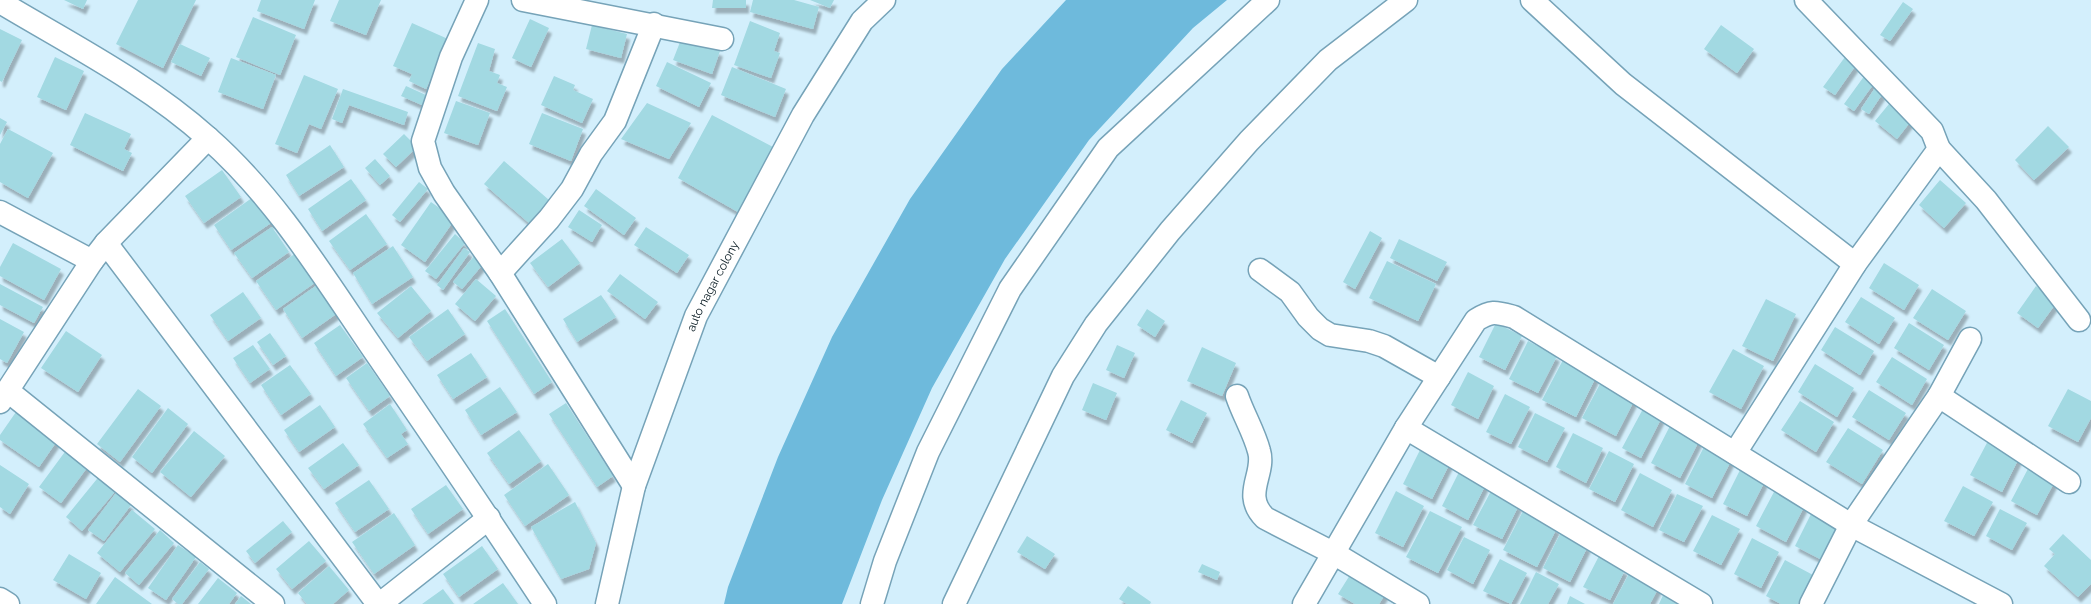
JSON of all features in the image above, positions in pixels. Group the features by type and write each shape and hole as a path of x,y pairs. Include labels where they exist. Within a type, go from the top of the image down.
{"street":[{"path":"477,0 451,58 423,141 430,168 444,193 500,273 634,486"},
{"path":"523,0 654,24 722,39"},
{"name":"auto nagar colony","path":"607,604 634,486 696,316 803,115 862,21 884,0"},
{"path":"872,604 885,561 928,452 1010,289 1108,148 1268,0"},
{"path":"958,603 1063,376 1096,324 1170,231 1249,141 1328,60 1406,0"},
{"path":"1532,0 1623,84 1855,264"},
{"path":"1806,0 1932,131 1939,149 1986,200 2079,320"},
{"path":"0,2 160,99 208,138 248,176 291,228 489,518 545,604"},
{"path":"500,273 549,219 572,189 591,154 615,121 654,24"},
{"path":"208,138 106,243 92,261 4,397 273,604"},
{"path":"1736,453 1855,264 1939,149"},
{"path":"0,212 92,261"},
{"path":"106,243 379,604 489,518"},
{"path":"1260,270 1290,292 1308,317 1320,329 1330,335 1369,341 1384,346 1439,377"},
{"path":"1304,604 1335,554 1406,428 1476,320 1487,313 1500,313 1514,317 1851,525 2001,604"},
{"path":"1811,604 1851,525 1939,396 1970,339"},
{"path":"1237,396 1259,450 1261,462 1256,477 1254,498 1258,511 1265,518 1335,554 1418,604"},
{"path":"1939,396 2068,482"},
{"path":"1406,428 1701,604"},
{"path":"0,599 8,604"}],"water":[{"path":"1066,0 1227,0 1193,28 1089,140 1005,259 932,388 882,500 842,604 724,604 728,587 778,457 832,337 910,199 1002,69"}],"building":[{"path":"64,0 87,0 83,9"},
{"path":"138,0 196,0 163,68 116,44"},
{"path":"261,0 315,0 304,29 257,11"},
{"path":"339,0 381,0 366,35 330,21"},
{"path":"713,0 746,0 746,8 712,8"},
{"path":"753,0 794,0 819,7 813,29 750,12"},
{"path":"810,0 834,0 830,8"},
{"path":"1903,2 1913,9 1890,41 1880,35"},
{"path":"253,17 296,35 280,75 236,57"},
{"path":"530,19 549,28 531,67 512,58"},
{"path":"750,21 780,33 774,51 780,53 771,78 734,65"},
{"path":"412,23 448,39 426,89 409,81 412,74 393,66"},
{"path":"592,25 627,34 621,58 586,49"},
{"path":"1721,25 1754,49 1737,73 1704,49"},
{"path":"0,29 22,40 2,82 0,81"},
{"path":"682,37 720,51 712,74 673,60"},
{"path":"478,43 495,49 489,71 500,75 497,83 507,87 497,111 458,96"},
{"path":"180,44 210,58 201,76 171,62"},
{"path":"55,57 84,71 66,110 37,97"},
{"path":"1845,57 1856,65 1835,95 1823,87"},
{"path":"231,58 276,75 263,109 218,92"},
{"path":"667,62 711,83 699,107 656,86"},
{"path":"732,67 786,89 775,117 721,95"},
{"path":"304,75 338,89 321,129 309,124 297,153 275,144"},
{"path":"1865,75 1875,82 1854,111 1844,104"},
{"path":"554,76 575,85 573,90 593,99 582,123 541,105"},
{"path":"406,86 426,95 422,105 401,96"},
{"path":"1875,88 1883,93 1869,114 1861,109"},
{"path":"343,89 408,112 404,125 349,105 342,123 332,119"},
{"path":"456,101 490,113 478,145 444,133"},
{"path":"647,103 691,123 669,159 621,139"},
{"path":"1889,104 1911,121 1897,139 1875,121"},
{"path":"85,113 131,134 124,149 132,153 123,171 70,145"},
{"path":"542,113 583,129 571,161 529,144"},
{"path":"712,115 773,147 738,212 678,178"},
{"path":"0,118 7,122 0,135"},
{"path":"2048,126 2069,147 2034,180 2015,160"},
{"path":"8,129 53,153 28,198 0,182 0,144"},
{"path":"404,134 417,147 396,167 383,154"},
{"path":"330,145 344,167 299,196 286,175"},
{"path":"375,159 390,176 380,185 365,168"},
{"path":"504,161 549,200 529,223 484,184"},
{"path":"222,170 241,197 204,223 185,196"},
{"path":"351,179 366,200 322,231 308,209"},
{"path":"1940,180 1966,203 1944,228 1919,205"},
{"path":"419,182 428,189 400,222 392,215"},
{"path":"596,189 636,218 624,235 584,206"},
{"path":"256,195 274,221 231,250 214,225"},
{"path":"431,202 455,219 425,262 401,245"},
{"path":"579,210 602,225 592,242 568,227"},
{"path":"366,214 387,244 350,270 329,241"},
{"path":"272,227 289,252 252,278 234,253"},
{"path":"646,227 689,255 677,273 634,245"},
{"path":"1370,231 1382,238 1355,289 1343,282"},
{"path":"455,234 465,243 436,279 425,271"},
{"path":"562,239 580,263 548,287 530,263"},
{"path":"1399,239 1447,262 1437,281 1390,258"},
{"path":"13,243 61,269 44,300 0,276 0,267"},
{"path":"393,246 413,277 372,304 353,273"},
{"path":"464,248 470,252 443,290 437,285"},
{"path":"296,253 316,282 276,310 256,281"},
{"path":"475,255 484,263 462,289 453,282"},
{"path":"1387,261 1436,284 1418,321 1369,298"},
{"path":"1884,263 1919,285 1904,310 1869,288"},
{"path":"620,274 658,302 645,319 607,291"},
{"path":"476,279 496,296 475,321 455,304"},
{"path":"320,283 339,312 302,338 283,309"},
{"path":"0,284 43,307 34,323 0,305"},
{"path":"411,286 431,311 398,338 377,313"},
{"path":"2036,286 2057,302 2038,328 2017,313"},
{"path":"1932,289 1966,311 1948,340 1913,318"},
{"path":"243,292 261,318 228,341 210,315"},
{"path":"601,295 616,317 577,342 563,319"},
{"path":"1861,297 1895,318 1879,344 1845,322"},
{"path":"1766,299 1796,314 1773,361 1742,346"},
{"path":"448,309 465,334 427,361 409,337"},
{"path":"505,309 552,382 534,394 487,321"},
{"path":"1147,309 1165,321 1155,337 1137,325"},
{"path":"0,319 24,332 7,363 0,359"},
{"path":"1496,323 1522,336 1505,370 1479,357"},
{"path":"1909,323 1944,345 1929,370 1894,348"},
{"path":"340,325 363,357 336,376 314,343"},
{"path":"1835,327 1874,351 1860,375 1821,350"},
{"path":"66,331 102,355 78,392 41,368"},
{"path":"270,333 286,356 273,365 257,342"},
{"path":"1528,341 1557,356 1538,393 1509,379"},
{"path":"253,345 270,369 250,383 233,358"},
{"path":"1117,345 1135,353 1124,378 1106,370"},
{"path":"1202,347 1236,363 1222,396 1187,381"},
{"path":"1733,349 1764,366 1741,409 1709,392"},
{"path":"471,353 487,377 453,399 437,375"},
{"path":"1892,357 1927,379 1912,405 1876,382"},
{"path":"1564,358 1597,375 1576,417 1542,400"},
{"path":"367,363 390,396 369,411 346,378"},
{"path":"1815,364 1854,388 1837,417 1798,392"},
{"path":"290,365 311,394 281,415 261,385"},
{"path":"1468,372 1494,386 1478,419 1451,405"},
{"path":"1601,382 1635,399 1616,436 1582,418"},
{"path":"1093,383 1117,393 1106,420 1082,410"},
{"path":"500,387 517,412 481,435 465,410"},
{"path":"138,389 161,406 120,462 97,444"},
{"path":"2068,389 2091,401 2091,418 2078,442 2048,426"},
{"path":"1869,390 1906,413 1889,440 1852,417"},
{"path":"1505,394 1530,407 1511,444 1486,432"},
{"path":"1181,400 1207,413 1192,443 1166,430"},
{"path":"1800,401 1834,422 1816,452 1781,430"},
{"path":"566,403 613,476 597,487 549,414"},
{"path":"390,404 407,430 401,434 408,444 387,458 363,424"},
{"path":"320,405 335,427 299,452 284,430"},
{"path":"1644,407 1662,417 1641,458 1622,448"},
{"path":"168,408 188,424 152,473 132,457"},
{"path":"16,412 57,441 39,467 0,440 0,435"},
{"path":"1535,413 1565,428 1547,462 1518,447"},
{"path":"1672,422 1701,437 1680,478 1651,463"},
{"path":"1848,428 1883,450 1862,484 1826,462"},
{"path":"519,430 541,461 509,484 487,453"},
{"path":"194,431 225,456 191,497 160,472"},
{"path":"1573,433 1603,448 1586,483 1556,467"},
{"path":"1989,439 2020,456 2002,492 1970,475"},
{"path":"1424,442 1453,457 1432,499 1403,484"},
{"path":"343,443 359,465 324,489 308,468"},
{"path":"1705,445 1732,459 1712,498 1685,484"},
{"path":"67,449 89,465 61,503 39,487"},
{"path":"1609,451 1634,464 1615,502 1589,489"},
{"path":"548,464 569,495 525,526 504,495"},
{"path":"0,465 29,484 10,514 0,507"},
{"path":"2030,465 2056,479 2037,515 2011,501"},
{"path":"1461,468 1487,482 1468,520 1442,506"},
{"path":"1741,468 1765,481 1747,516 1723,504"},
{"path":"1640,473 1672,490 1653,527 1621,510"},
{"path":"101,474 118,488 82,531 66,517"},
{"path":"369,480 389,509 355,532 335,503"},
{"path":"446,485 463,509 428,534 411,509"},
{"path":"1963,486 1993,502 1974,536 1944,521"},
{"path":"1775,490 1805,505 1786,542 1756,526"},
{"path":"1396,491 1424,506 1403,547 1375,533"},
{"path":"1491,491 1519,505 1502,539 1473,525"},
{"path":"116,493 131,505 104,541 88,530"},
{"path":"1677,494 1703,506 1684,542 1659,530"},
{"path":"575,502 596,543 589,569 561,579 531,527"},
{"path":"2000,509 2027,523 2012,550 1986,536"},
{"path":"132,510 155,529 120,572 97,553"},
{"path":"1813,510 1843,525 1824,561 1795,546"},
{"path":"1430,511 1462,527 1438,573 1406,557"},
{"path":"1523,511 1557,528 1537,567 1503,550"},
{"path":"394,513 415,545 374,574 352,542"},
{"path":"1712,515 1740,529 1721,565 1693,551"},
{"path":"283,521 292,532 255,563 246,551"},
{"path":"160,530 174,543 139,585 125,573"},
{"path":"1561,532 1588,546 1570,582 1543,568"},
{"path":"2063,534 2091,560 2091,584 2078,597 2044,566 2055,554 2049,549"},
{"path":"1027,536 1055,554 1045,569 1017,552"},
{"path":"1464,537 1490,550 1473,584 1447,570"},
{"path":"1752,538 1779,552 1761,588 1734,574"},
{"path":"309,541 326,561 292,589 276,569"},
{"path":"178,545 196,557 166,600 148,588"},
{"path":"482,546 498,569 459,597 443,574"},
{"path":"69,554 101,573 86,599 53,580"},
{"path":"1599,556 1625,570 1610,600 1583,587"},
{"path":"1500,559 1527,573 1511,604 1483,591"},
{"path":"1785,560 1813,575 1798,604 1781,604 1766,596"},
{"path":"200,562 209,569 182,604 178,604 172,599"},
{"path":"1202,564 1220,572 1217,580 1198,572"},
{"path":"329,566 349,590 333,604 307,604 298,593"},
{"path":"1355,567 1389,588 1379,604 1355,604 1338,594"},
{"path":"1632,568 1661,583 1650,604 1613,604"},
{"path":"1536,572 1559,584 1548,604 1520,604"},
{"path":"115,577 152,604 96,604"},
{"path":"218,578 237,593 229,604 198,604"},
{"path":"503,583 518,604 473,604"},
{"path":"1128,586 1151,602 1150,604 1127,604 1119,599"},
{"path":"443,589 454,604 422,604"},
{"path":"1664,593 1685,604 1659,604"},
{"path":"241,596 251,604 235,604"},
{"path":"1570,596 1585,604 1567,604"}]}
